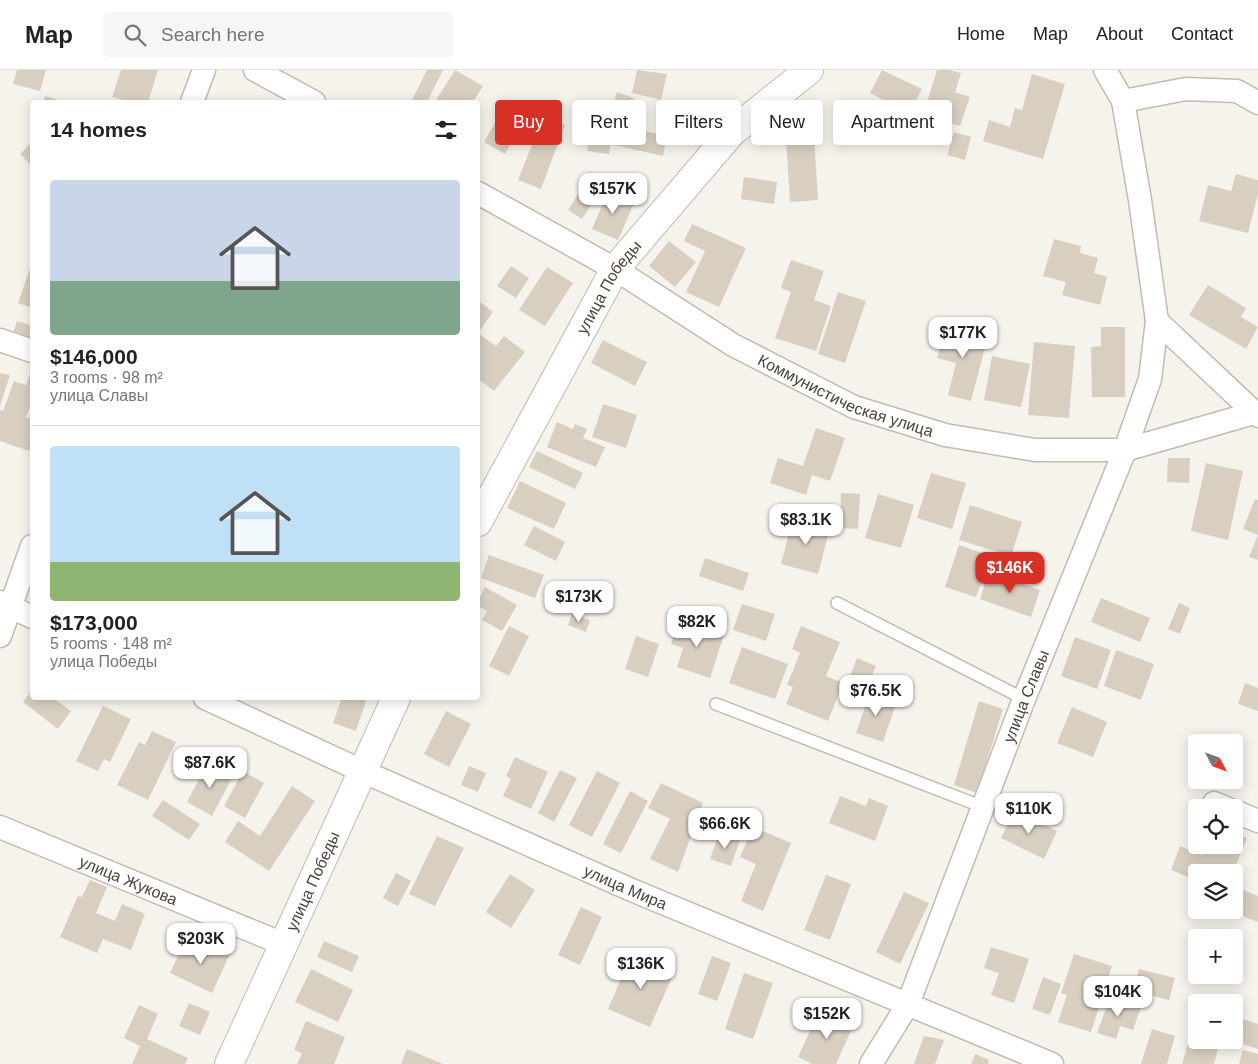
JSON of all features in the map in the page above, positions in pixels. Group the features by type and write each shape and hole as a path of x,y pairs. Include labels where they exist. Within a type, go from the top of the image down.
{"street":[{"path":"193,100 204,70"},
{"path":"255,70 310,100"},
{"name":"улица Победы","path":"480,518 615,269 732,132 809,70"},
{"path":"1105,70 1123,101 1140,200 1157,321"},
{"path":"1123,101 1186,89 1237,91 1258,104"},
{"name":"Коммунистическая улица","path":"480,194 615,269 733,345 854,407 945,434 1035,450 1125,450 1256,414"},
{"name":"Коммунистическая улица","path":"1157,321 1256,414"},
{"name":"улица Славы","path":"871,1064 908,1004 1024,699 1125,450 1150,379 1157,321"},
{"path":"0,340 30,350"},
{"path":"0,636 6,605 30,551"},
{"path":"6,605 30,616"},
{"name":"улица Мира","path":"209,700 362,771 634,891 1052,1064"},
{"name":"улица Победы","path":"229,1064 395,700"},
{"path":"1243,815 1258,821"},
{"name":"улица Жукова","path":"0,827 283,944"}],"lane":[{"path":"837,603 1024,699"},
{"path":"716,704 983,807"}],"building":[{"path":"17,70 46,70 40,91 13,84"},
{"path":"121,70 158,70 149,100 123,100 112,97"},
{"path":"427,70 443,70 428,100 412,100"},
{"path":"455,70 483,86 474,100 436,100"},
{"path":"637,70 667,74 661,100 632,93"},
{"path":"882,70 922,89 916,100 884,100 870,93"},
{"path":"937,70 961,73 955,92 970,97 960,126 952,124 952,100 928,100"},
{"path":"1032,74 1065,84 1043,159 983,141 989,120 1010,127 1015,108 1022,110"},
{"path":"617,92 634,98 633,100 615,100"},
{"path":"45,96 58,100 44,100"},
{"path":"495,123 495,145 510,145 505,154 484,142"},
{"path":"646,131 656,134 656,145 665,145 663,156 614,145 646,145"},
{"path":"954,132 971,137 965,160 947,155 950,145 952,145"},
{"path":"30,144 30,164 20,154"},
{"path":"532,145 558,145 541,189 518,180"},
{"path":"588,145 610,145 609,154 587,151"},
{"path":"786,145 815,145 818,200 790,202"},
{"path":"1236,174 1258,180 1258,194 1248,233 1199,221 1208,185 1231,191"},
{"path":"744,177 777,182 774,204 741,199"},
{"path":"582,188 596,197 582,219 568,210"},
{"path":"609,189 635,201 618,240 592,229"},
{"path":"692,224 746,248 719,307 686,292 705,251 684,241"},
{"path":"1054,239 1081,246 1080,253 1098,258 1094,273 1107,277 1100,305 1062,295 1066,282 1043,276"},
{"path":"669,241 696,262 675,287 649,266"},
{"path":"791,260 824,271 814,300 831,306 816,351 775,338 791,292 781,288"},
{"path":"511,266 529,278 516,298 497,286"},
{"path":"547,267 573,283 545,326 519,310"},
{"path":"30,269 30,307 18,303"},
{"path":"1208,285 1246,308 1241,317 1258,327 1246,349 1189,315"},
{"path":"838,292 866,301 845,363 818,354"},
{"path":"480,302 493,312 480,330"},
{"path":"17,321 30,325 30,342 12,336"},
{"path":"946,325 988,336 971,401 948,395 956,363 937,358"},
{"path":"1101,327 1125,327 1125,397 1092,397 1091,347 1101,346"},
{"path":"480,334 496,346 504,336 525,352 494,391 480,380"},
{"path":"603,340 647,362 635,386 591,363"},
{"path":"1034,342 1075,346 1069,418 1028,415"},
{"path":"992,356 1030,364 1021,407 984,400"},
{"path":"0,373 10,375 0,406"},
{"path":"30,374 30,408 26,417 30,418 29,451 0,441 0,410 3,411 14,381 26,385"},
{"path":"603,404 637,415 626,448 592,437"},
{"path":"557,422 573,429 575,424 587,429 583,438 605,447 596,467 547,447"},
{"path":"816,428 845,438 830,481 812,475 806,495 770,483 778,458 803,466"},
{"path":"537,451 583,473 575,489 529,467"},
{"path":"1168,458 1190,458 1189,483 1167,482"},
{"path":"1206,463 1243,471 1228,540 1191,531"},
{"path":"931,473 966,483 952,529 917,518"},
{"path":"520,481 566,503 554,529 507,508"},
{"path":"841,493 860,494 858,529 840,528"},
{"path":"878,494 914,505 901,548 865,538"},
{"path":"1255,499 1258,500 1258,535 1243,529"},
{"path":"970,505 1022,522 1011,556 959,540"},
{"path":"793,518 830,528 818,574 781,564"},
{"path":"534,526 565,542 556,561 524,545"},
{"path":"1258,535 1258,560 1249,557"},
{"path":"959,545 990,556 976,597 945,587"},
{"path":"489,555 544,575 535,598 481,578"},
{"path":"705,558 749,573 743,591 699,576"},
{"path":"989,572 1040,590 1031,617 980,599"},
{"path":"485,587 517,605 502,631 482,620 487,611 480,607 480,597"},
{"path":"1101,598 1150,618 1140,642 1091,622"},
{"path":"1179,603 1190,608 1180,634 1168,629"},
{"path":"742,604 775,614 766,641 733,630"},
{"path":"572,614 590,620 586,632 568,625"},
{"path":"678,621 724,635 710,678 677,667 683,648 671,644"},
{"path":"509,626 529,636 509,676 489,666"},
{"path":"801,626 840,642 826,676 843,683 828,721 786,704 793,687 787,685 800,653 792,649"},
{"path":"636,636 659,644 648,677 625,669"},
{"path":"1075,637 1111,650 1097,689 1061,676"},
{"path":"742,647 788,664 775,699 729,683"},
{"path":"1116,650 1154,664 1141,700 1104,686"},
{"path":"857,658 876,666 862,699 844,692"},
{"path":"1245,683 1258,688 1258,711 1238,704"},
{"path":"870,692 897,701 883,742 856,733"},
{"path":"30,693 30,700 56,700 71,711 58,729 23,702"},
{"path":"341,700 366,700 356,731 333,723"},
{"path":"979,701 1003,709 977,793 954,785"},
{"path":"103,706 131,719 110,762 104,759 98,771 76,761"},
{"path":"1072,707 1107,722 1093,757 1057,743"},
{"path":"446,711 471,724 449,767 424,754"},
{"path":"152,731 176,742 148,800 117,785 139,742 145,745"},
{"path":"515,757 548,772 531,809 503,796 511,779 506,776"},
{"path":"208,762 233,776 212,816 187,802"},
{"path":"469,766 486,773 478,792 461,785"},
{"path":"560,770 577,778 554,822 538,813"},
{"path":"243,771 264,783 245,818 224,806"},
{"path":"597,771 620,783 592,837 569,825"},
{"path":"661,783 703,803 678,872 650,859 670,819 648,808"},
{"path":"292,786 315,801 269,871 225,842 238,821 260,836"},
{"path":"630,791 648,801 621,853 603,844"},
{"path":"840,796 866,806 869,798 888,806 875,841 829,823"},
{"path":"163,800 200,824 189,840 152,816"},
{"path":"1014,811 1057,831 1044,859 1001,838"},
{"path":"753,827 791,843 763,911 741,901 756,864 740,857"},
{"path":"719,833 740,840 731,866 710,859"},
{"path":"437,836 464,848 435,906 409,894"},
{"path":"1243,836 1247,838 1243,848"},
{"path":"1180,846 1188,849 1188,854 1240,854 1236,864 1188,864 1188,877 1171,870"},
{"path":"396,873 411,881 398,906 383,898"},
{"path":"510,874 535,890 511,928 486,912"},
{"path":"826,875 851,884 830,940 804,930"},
{"path":"90,880 107,887 96,913 115,921 122,904 145,914 131,950 103,939 97,953 60,937 78,896 82,897"},
{"path":"1243,890 1258,896 1258,922 1243,916"},
{"path":"904,892 929,903 900,964 876,952"},
{"path":"581,907 602,917 580,965 558,955"},
{"path":"206,941 231,952 212,993 170,973 184,943 202,951"},
{"path":"324,941 359,956 352,972 317,957"},
{"path":"991,947 1029,959 1014,1003 991,995 999,973 984,968"},
{"path":"644,953 665,963 662,970 673,975 650,1027 608,1009 631,956 640,961"},
{"path":"1074,954 1112,966 1091,1032 1058,1022 1067,995 1061,993"},
{"path":"712,956 731,963 717,1001 698,994"},
{"path":"311,969 353,990 338,1022 295,1002"},
{"path":"1139,969 1175,978 1169,1000 1133,991"},
{"path":"744,973 773,983 753,1039 725,1029"},
{"path":"1043,977 1061,984 1050,1015 1032,1009"},
{"path":"1110,997 1141,1007 1133,1030 1120,1026 1116,1039 1097,1033"},
{"path":"189,1003 210,1012 200,1035 179,1026"},
{"path":"139,1005 158,1014 147,1039 188,1058 185,1064 132,1064 140,1046 124,1038"},
{"path":"833,1009 856,1020 836,1064 812,1064 798,1057 815,1020 826,1025"},
{"path":"1243,1019 1258,1024 1258,1049 1243,1044"},
{"path":"306,1021 345,1037 334,1064 297,1064 302,1053 294,1050"},
{"path":"1152,1029 1175,1036 1167,1064 1141,1064"},
{"path":"924,1036 944,1040 935,1064 914,1064"},
{"path":"1188,1043 1188,1049 1218,1049 1214,1064 1182,1064"},
{"path":"407,1049 443,1064 401,1064"},
{"path":"1243,1050 1258,1054 1258,1064 1239,1064"},
{"path":"975,1054 989,1060 988,1064 971,1064"}]}
